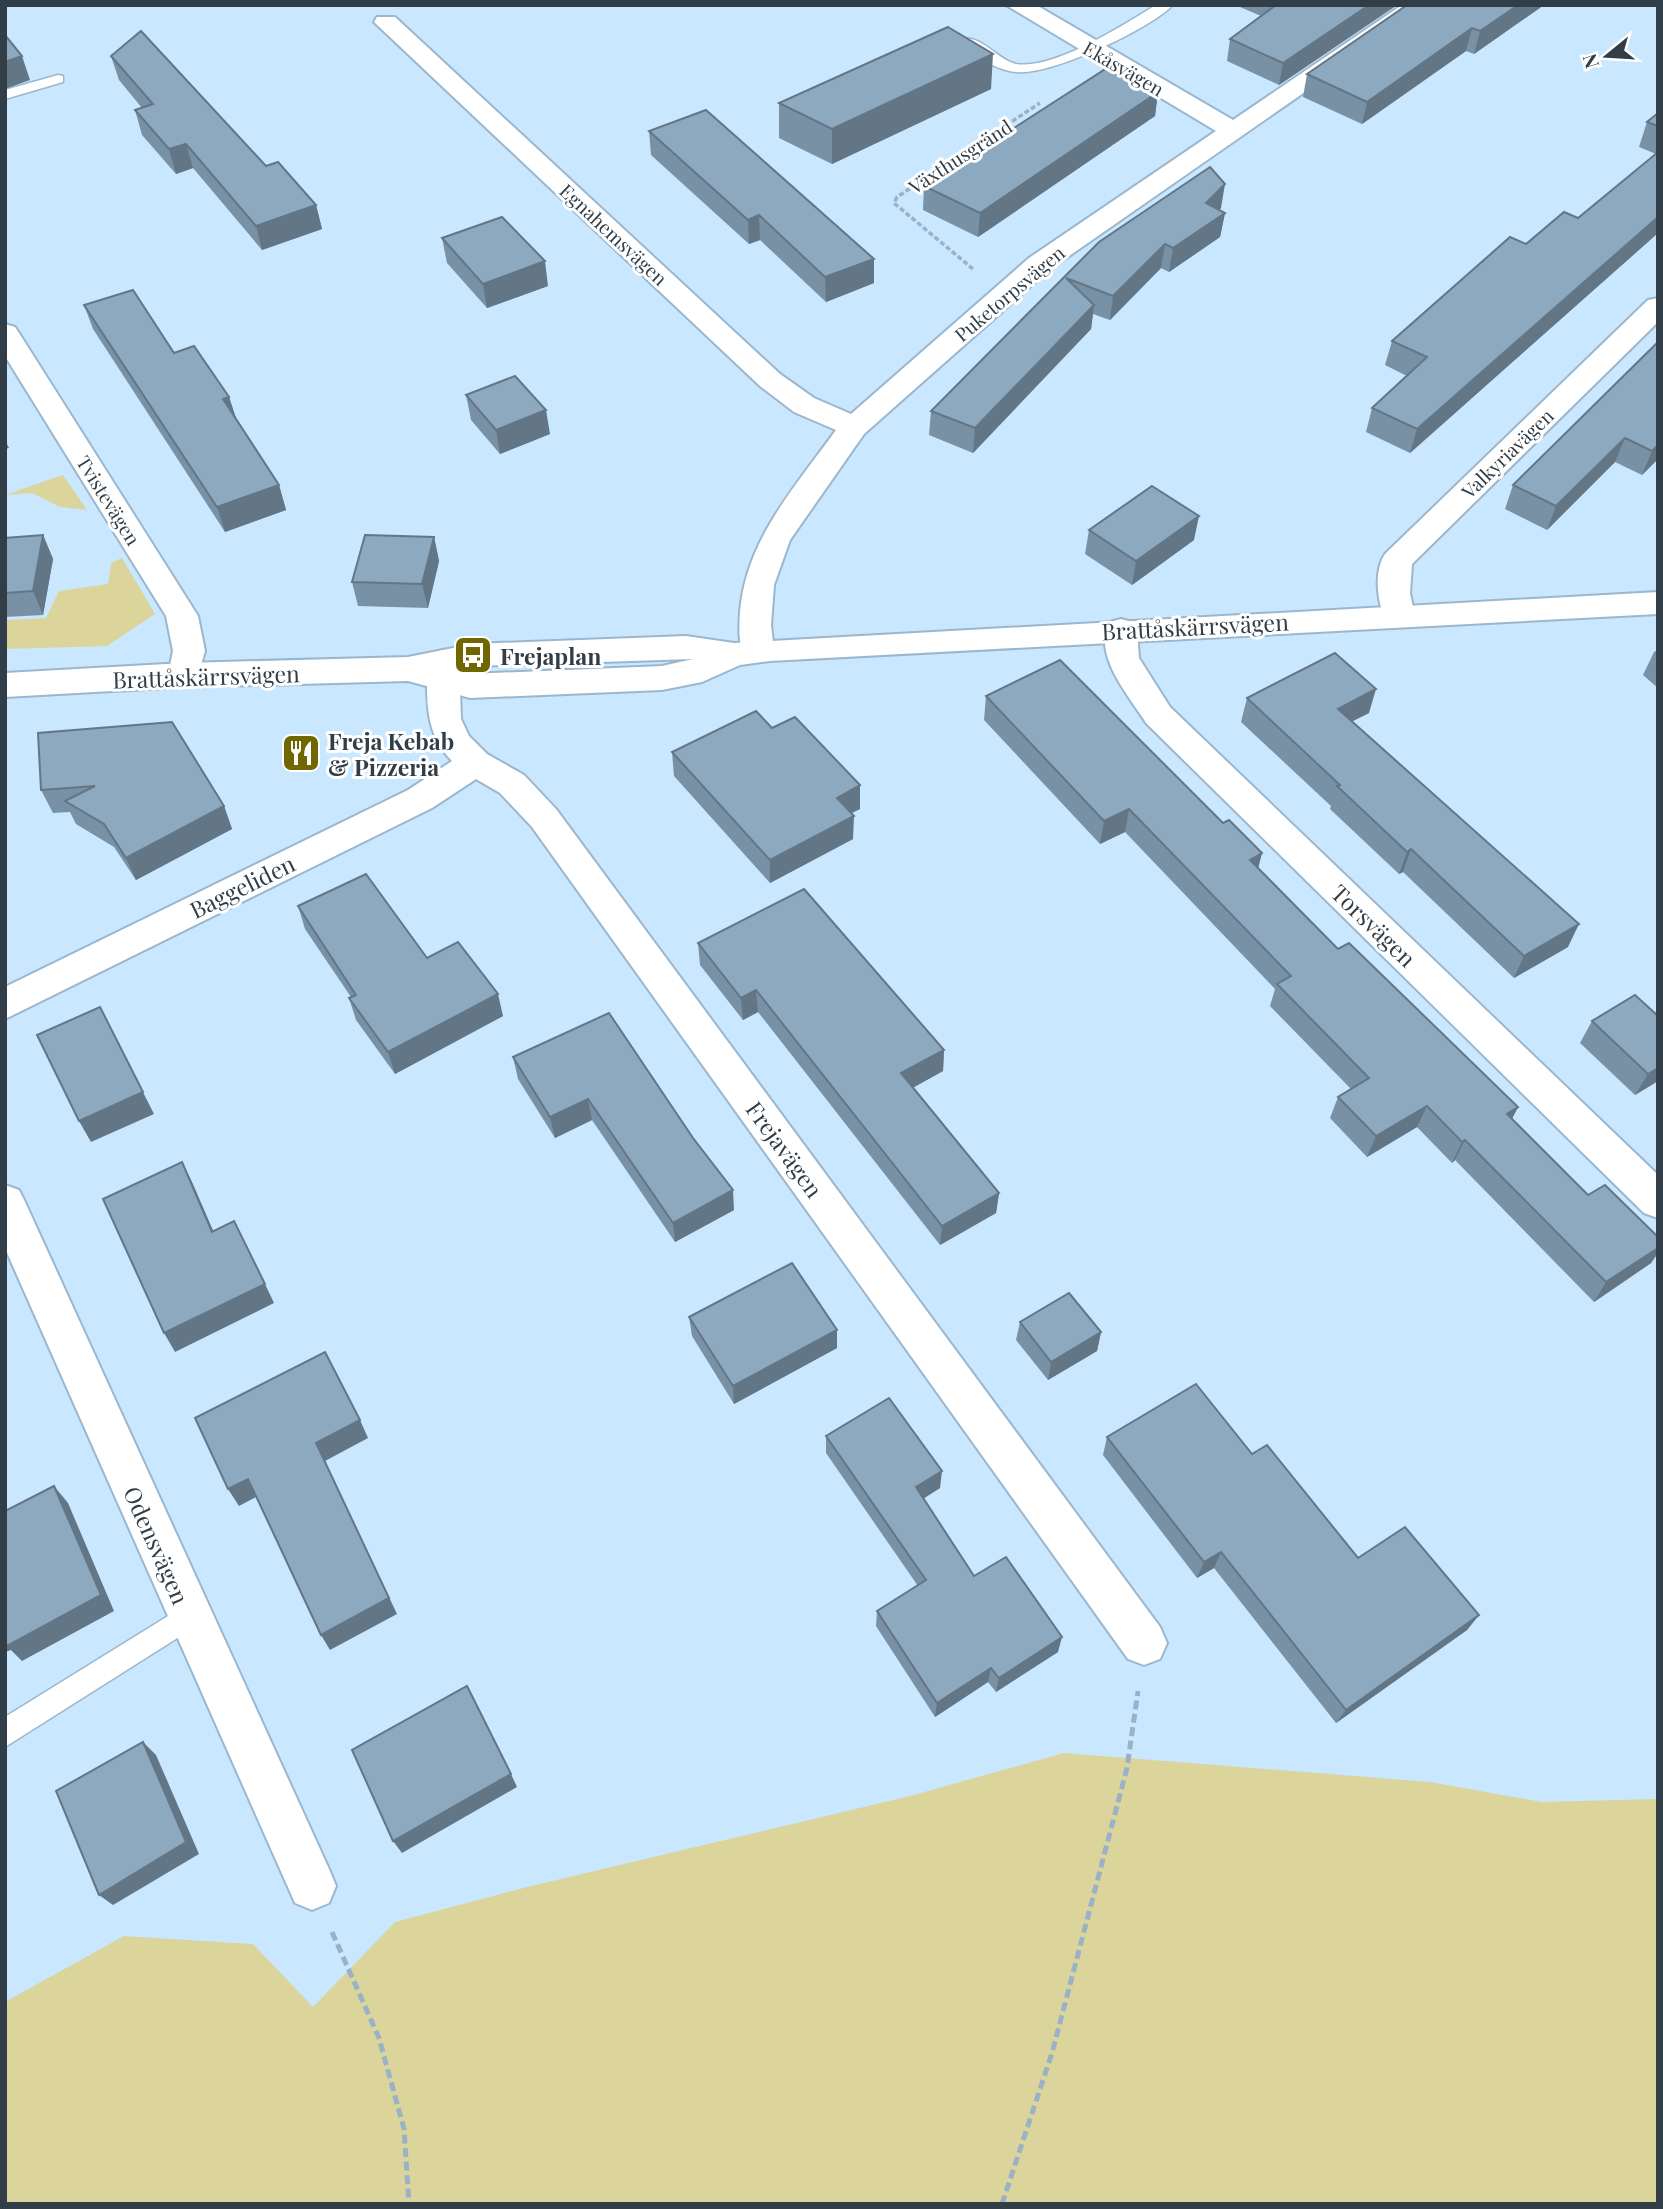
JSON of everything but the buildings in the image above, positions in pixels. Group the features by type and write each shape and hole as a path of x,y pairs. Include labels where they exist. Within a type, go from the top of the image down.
{"street":[{"name":"Ekåsvägen","path":"1018,5 1231,129"},
{"name":"Puketorpsvägen","path":"746,653 755,625 758,585 775,538 854,427 1038,264 1231,129 1418,5"},
{"name":"Egnahemsvägen","path":"386,22 771,380 804,405 854,427"},
{"name":"Valkyriavägen","path":"1399,616 1394,593 1396,561 1658,306"},
{"name":"Tvistevägen","path":"5,332 182,616 189,651 184,675"},
{"name":"Brattåskärrsvägen","path":"5,685 184,675 431,670 470,686 662,678 690,674 746,653 1121,630 1658,603"},
{"name":"Torsvägen","path":"1121,630 1123,658 1158,715 1658,1201"},
{"name":"Frejavägen","path":"431,670 444,719 455,743 475,763 512,784 544,818 1144,1643"},
{"name":"Baggeliden","path":"5,1004 420,799 475,763"},
{"name":"Odensvägen","path":"5,1202 312,1886"}],"lane":[{"path":"959,37 1016,68 1041,65 1116,35 1166,5"},
{"path":"5,95 58,79"},
{"path":"5,1733 189,1616"}],"path":[{"name":"Växthusgränd","path":"1004,294 894,203 897,197 1046,99"},
{"path":"1002,2204 1052,2053 1127,1768 1144,1643"},
{"path":"312,1886 379,2038 404,2129 409,2204"}],"shaded area":[{"path":"63,475 87,510 60,507 32,493 5,495"},
{"path":"122,558 155,614 107,646 5,649 5,620 46,618 59,591 108,584 111,563"},
{"path":"1064,1753 1430,1782 1542,1802 1658,1799 1658,2204 5,2204 5,2002 124,1936 253,1944 313,2007 395,1922 527,1887 910,1796"}],"place":[{"name":"Frejaplan","path":"473,655"},
{"name":"Freja Kebab & Pizzeria","path":"301,753"}]}
